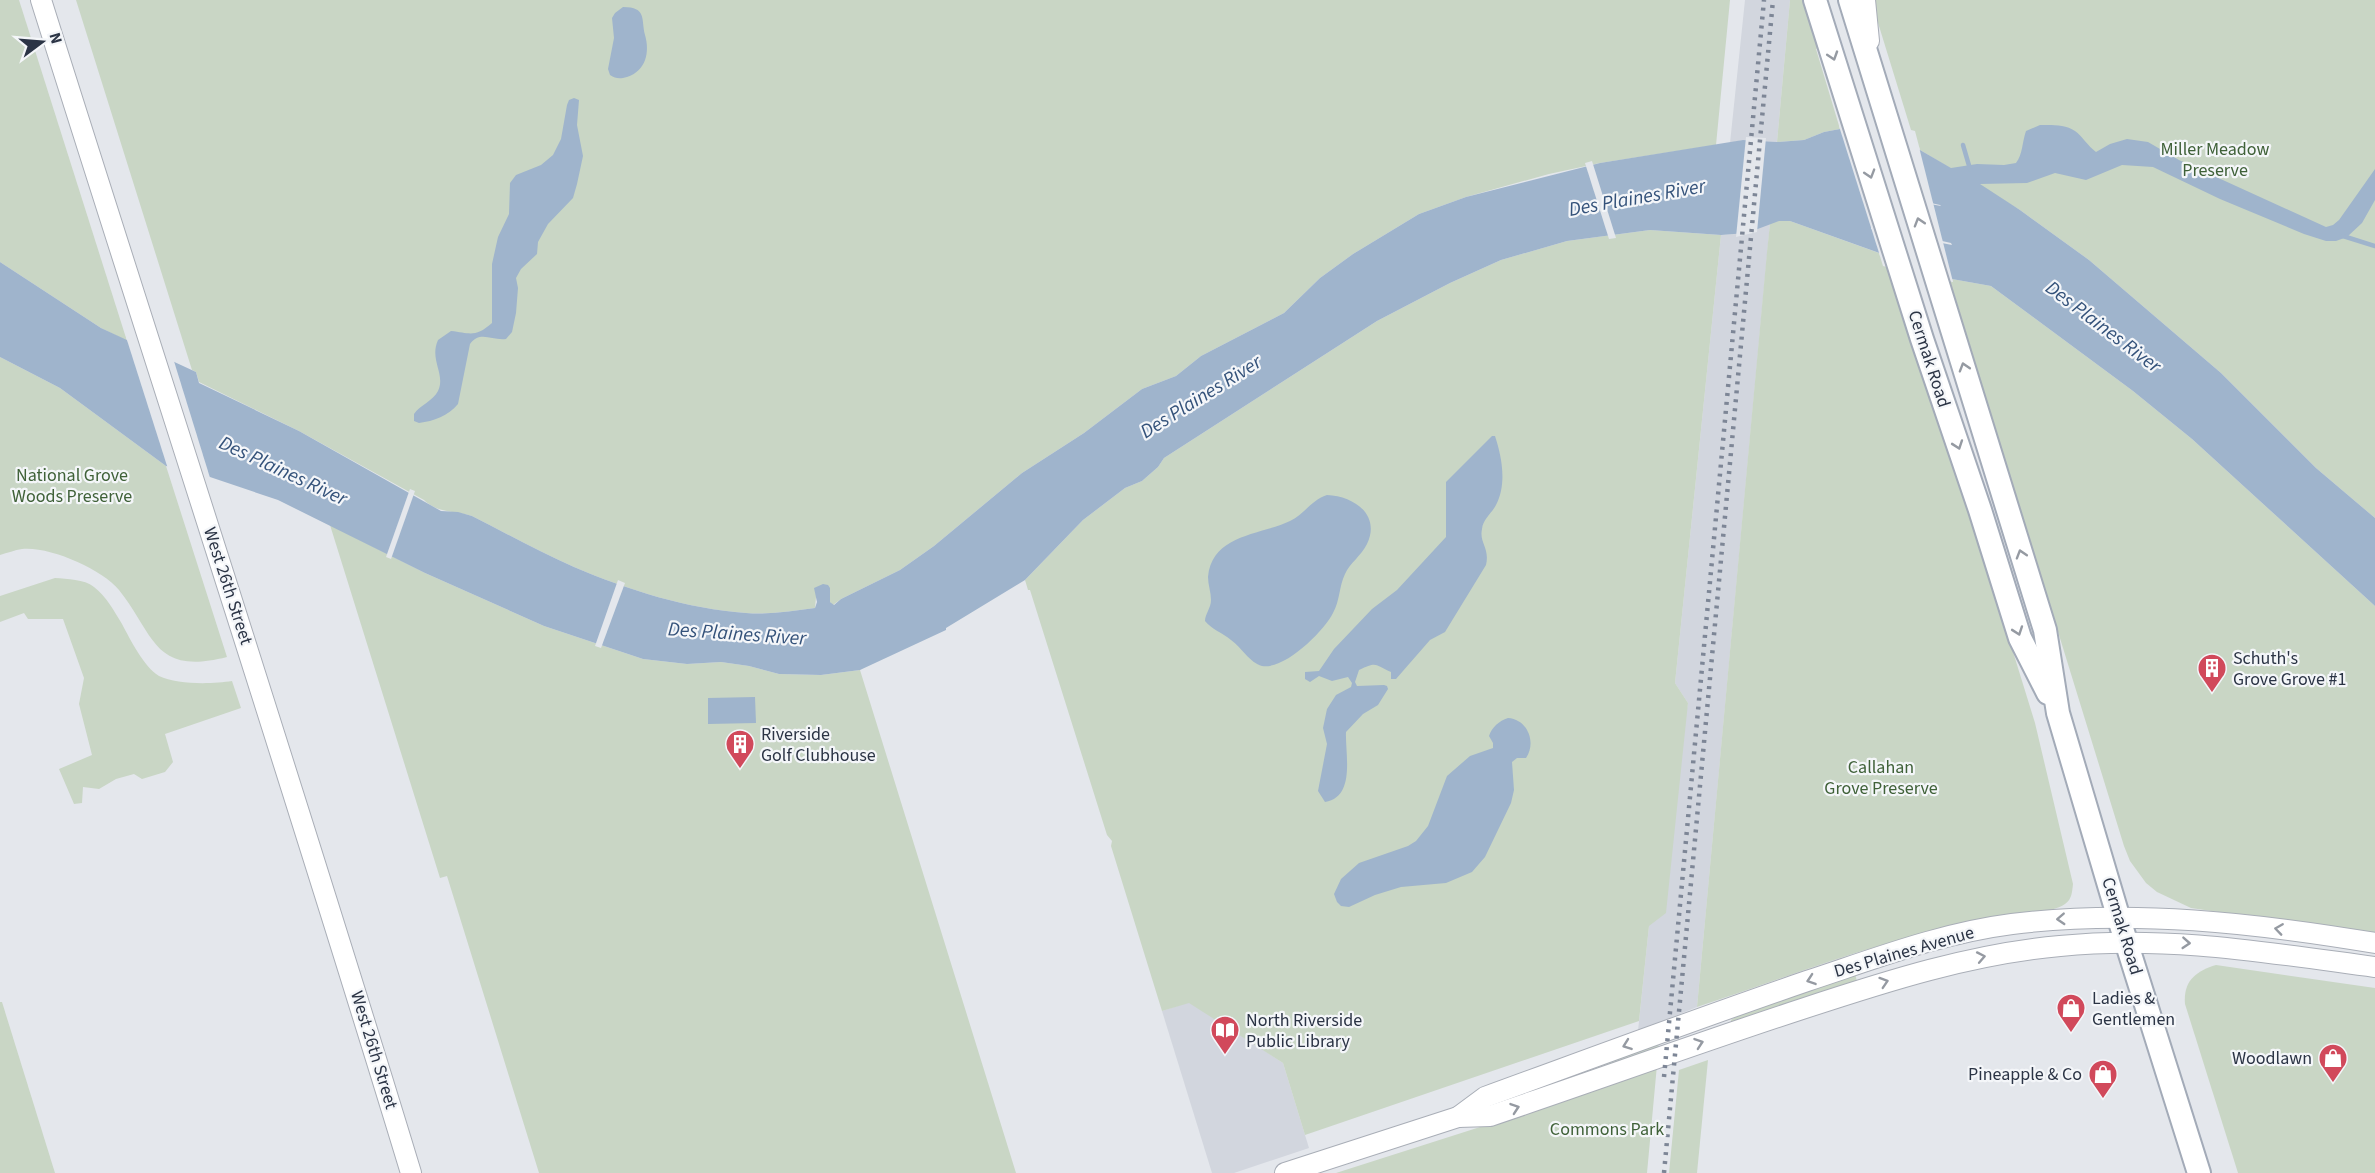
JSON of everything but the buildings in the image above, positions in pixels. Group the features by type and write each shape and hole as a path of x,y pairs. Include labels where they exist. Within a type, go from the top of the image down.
{"main road":[{"name":"West 26th Street","path":"41,0 144,330 202,504 411,1173"},
{"name":"Cermak Road","path":"1815,0 2020,638 2058,713"},
{"name":"Cermak Road","path":"1850,0 2045,630 2058,713 2199,1173"},
{"path":"1865,0 1872,70"},
{"name":"Des Plaines Avenue","path":"1458,1117 1485,1097 1715,1012 1898,950 2009,924 2059,919 2170,918 2226,921 2375,943"},
{"name":"Des Plaines Avenue","path":"1285,1173 1458,1117 1490,1116 1722,1035 1940,966 2017,951 2063,945 2176,942 2375,967"}],"shaded area":[{"path":"1745,0 1790,0 1777,142 1743,140 1730,143"},
{"path":"1770,223 1697,1007 1638,1031 1649,926 1688,703 1675,683 1721,235 1747,233"},
{"path":"1189,1002 1283,1063 1309,1148 1234,1173 1212,1173 1162,1011"}],"green space":[{"path":"0,0 19,0 127,341 101,328 0,262"},
{"path":"76,0 1730,0 1716,145 1600,163 1549,174 1466,197 1419,214 1353,254 1320,278 1284,313 1201,356 1176,376 1142,389 1084,433 1022,473 934,546 900,570 833,605 830,602 830,588 816,597 815,608 746,613 680,603 637,591 574,567 472,516 435,507 299,431 199,382 196,372 192,370"},
{"path":"1790,0 1805,0 1819,47 1816,49 1840,129 1824,132 1804,140 1777,142"},
{"name":"Miller Meadow Preserve","path":"1871,0 2375,0 2375,518 2316,468 2221,373 2089,260 2020,210 1920,150 1915,131 1911,130"},
{"name":"Callahan Grove Preserve","path":"1790,221 1879,253 1883,266 1887,267 1971,516 2035,723 2073,884 2069,900 2058,908 1980,920 1908,937 1697,1007 1767,252 1770,223"},
{"path":"1650,230 1721,235 1675,683 1688,703 1666,913 1649,926 1639,1021 1305,1135 1283,1063 1189,1003 1162,1011 1111,846 1112,841 1107,835 1025,580 1083,520 1125,488 1142,481 1158,467 1164,458 1377,321 1450,283 1501,260 1567,241"},
{"path":"1952,279 1991,286 2133,391 2192,439 2375,606 2375,935 2191,908 2157,892 2146,883 2130,861 1950,281 1953,282"},
{"name":"National Grove Woods Preserve","path":"0,357 60,388 166,466 227,657 184,661 170,656 149,636 131,607 111,582 74,560 33,549 19,549 0,555"},
{"path":"330,525 425,573 544,626 643,659 687,664 721,662 779,674 821,675 860,670 1016,1173 539,1173 447,876 440,878"},
{"path":"55,578 85,582 99,591 153,672 167,679 185,682 232,681 241,708 165,734 173,762 165,772 142,779 134,774 116,779 99,789 83,787 82,803 74,804 59,769 92,755 79,704 84,678 63,619 28,619 24,613 0,622 0,596"},
{"path":"2216,965 2375,988 2375,1173 2238,1173 2185,1004 2186,989 2192,978 2202,970"},
{"path":"1855,973 1857,982 1731,1022 1745,1011"},
{"path":"0,1002 2,1002 55,1173 0,1173"},
{"path":"1659,1043 1658,1048 1511,1099 1511,1097"},
{"path":"1708,1060 1697,1173 1669,1173 1679,1070"},
{"name":"Commons Park","path":"1657,1065 1647,1173 1336,1173 1524,1113"}],"water":[{"path":"623,7 636,9 642,15 647,54 639,70 627,77 618,78 610,75 608,69 614,38 612,18"},
{"path":"574,98 579,100 577,125 583,156 577,184 573,198 548,224 538,242 537,254 521,269 516,278 518,288 512,332 506,339 482,337 474,340 470,344 458,404 450,412 435,419 419,423 414,421 414,414 436,394 440,385 435,354 438,340 451,331 477,333 492,323 492,264 498,237 509,214 510,183 516,175 541,165 553,155 561,139 567,105 569,100"},
{"name":"Des Plaines River","path":"2040,125 2067,127 2078,133 2096,152 2110,144 2127,139 2148,142 2179,160 2326,227 2339,220 2375,169 2375,200 2362,223 2347,237 2336,241 2326,241 2304,234 2220,199 2153,167 2122,165 2086,180 2055,173 2027,183 1980,184 2089,260 2221,373 2316,468 2375,518 2375,606 2192,439 2133,391 1991,286 1952,279 1790,221 1779,221 1747,233 1721,235 1650,230 1567,241 1501,260 1450,283 1377,321 1164,458 1158,467 1142,481 1125,488 1083,520 1025,580 946,630 860,670 821,675 779,674 721,662 687,664 643,659 544,626 425,573 278,500 210,477 166,466 60,388 0,357 0,262 101,328 196,372 199,383 299,431 441,511 472,516 574,567 659,597 724,611 772,613 815,608 817,602 814,588 823,584 830,588 830,602 834,605 841,599 900,570 934,546 1022,473 1084,433 1142,389 1176,376 1201,356 1284,313 1320,278 1353,254 1419,214 1466,197 1600,163 1743,140 1777,142 1804,140 1824,132 1840,129 1920,150 1951,168 1977,164 2004,165 2016,163 2026,131","holes":["1859,187 1940,205 1941,206 1860,191","1871,225 1951,243 1952,245 1871,229"]},
{"path":"1492,436 1495,436 1500,453 1502,479 1499,497 1484,522 1481,534 1487,554 1486,565 1445,632 1430,640 1396,679 1391,679 1391,672 1376,665 1359,670 1355,682 1357,686 1384,685 1388,689 1378,705 1363,714 1346,732 1347,773 1345,783 1335,798 1325,802 1318,791 1327,744 1323,728 1327,709 1336,695 1351,687 1352,683 1348,677 1332,681 1319,676 1310,682 1305,679 1305,672 1319,671 1334,649 1372,609 1397,590 1446,537 1446,482"},
{"path":"1327,495 1355,503 1368,516 1370,534 1367,544 1345,574 1335,608 1328,621 1313,639 1282,662 1262,666 1205,621 1211,603 1208,577 1211,563 1218,552 1228,544 1290,521 1321,497"},
{"path":"755,697 756,723 708,724 708,698"},
{"path":"1508,718 1515,719 1525,727 1530,739 1529,752 1526,758 1517,758 1512,762 1514,790 1511,803 1485,857 1472,872 1446,883 1401,887 1375,895 1349,907 1341,906 1334,894 1341,879 1359,863 1416,841 1428,826 1447,776 1470,756 1493,748 1490,733 1496,725"}],"pier":[{"path":"1839,126 1919,147 1953,282 1880,256"},
{"path":"1746,137 1766,138 1757,232 1736,237"},
{"path":"1592,161 1616,238 1609,239 1585,163"},
{"path":"126,337 173,358 211,481 168,469"},
{"path":"410,489 415,491 391,559 386,557"},
{"path":"618,580 625,583 601,648 595,646"}],"waterway":[{"path":"1963,145 1970,169"},
{"path":"2343,236 2375,246"}],"railway":[{"path":"1664,1077 1764,0"},
{"path":"1664,1173 1773,0"}],"place":[{"name":"Schuth's Grove Grove #1","path":"2212,694"},
{"name":"Riverside Golf Clubhouse","path":"740,770"},
{"name":"Ladies & Gentlemen","path":"2071,1034"},
{"name":"North Riverside Public Library","path":"1225,1056"},
{"name":"Woodlawn","path":"2333,1084"},
{"name":"Pineapple & Co","path":"2103,1100"}]}
